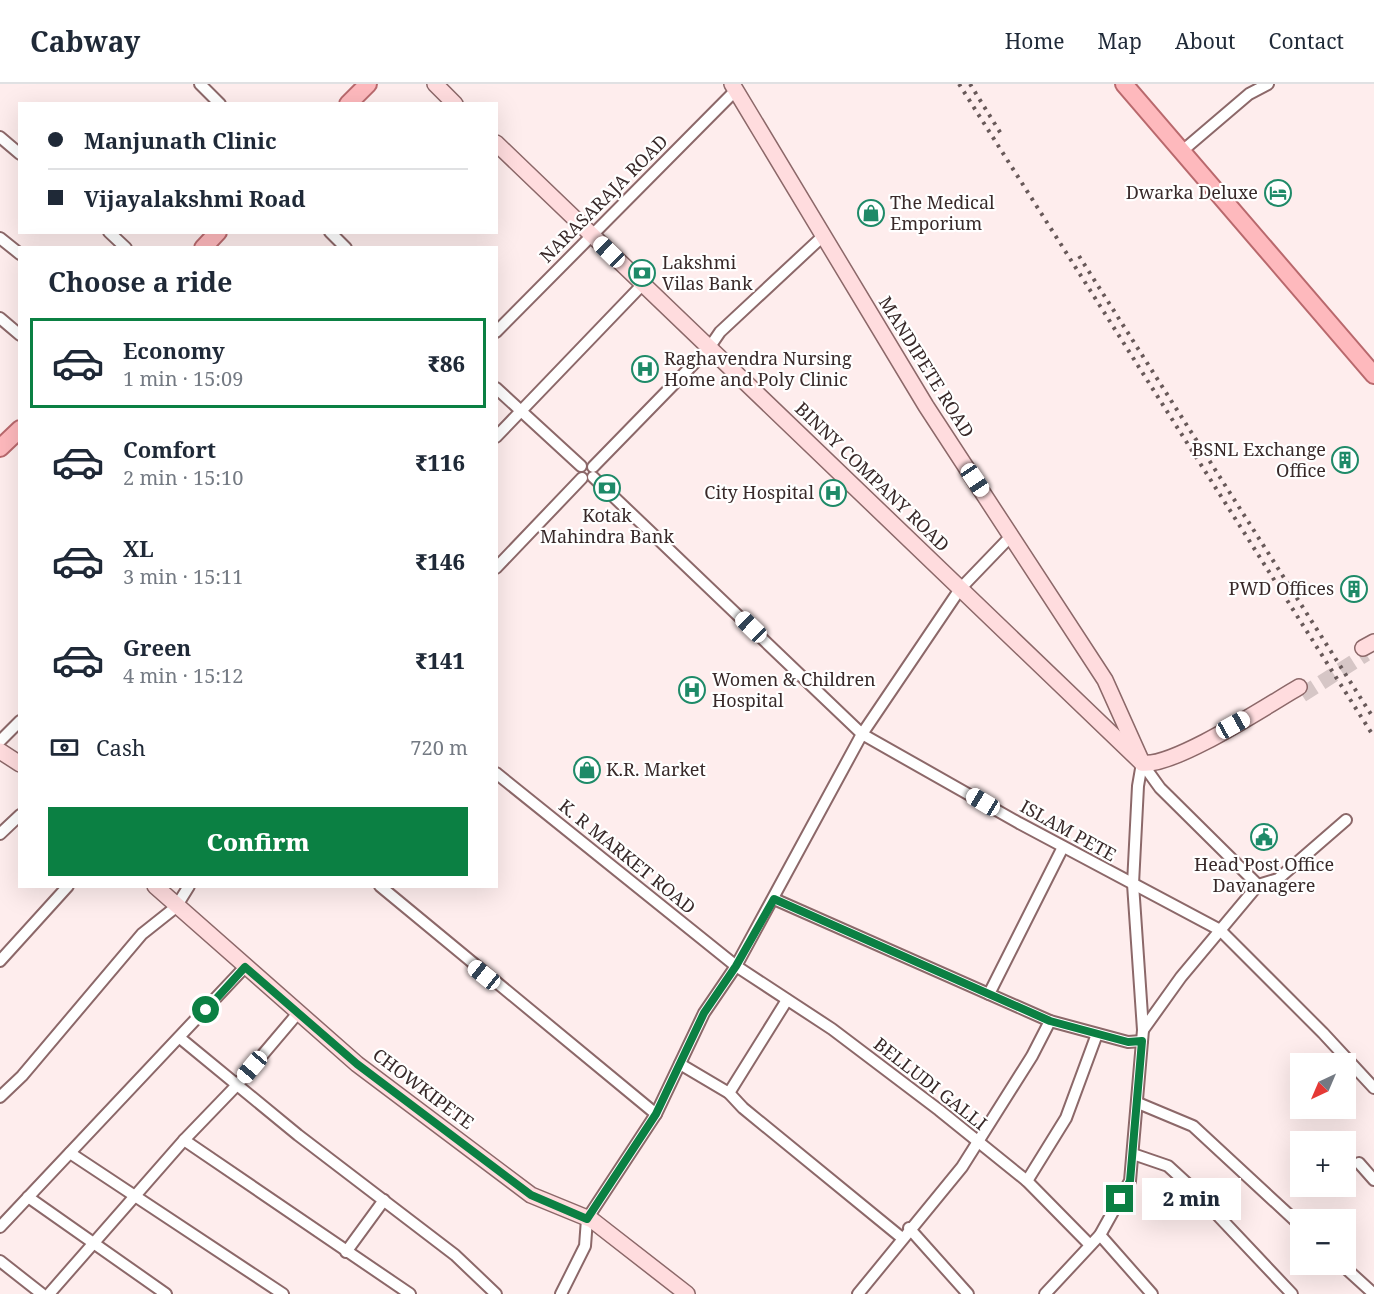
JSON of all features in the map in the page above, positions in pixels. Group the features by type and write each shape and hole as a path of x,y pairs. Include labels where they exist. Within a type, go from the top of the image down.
{"main road":[{"path":"350,102 368,84"},
{"path":"435,84 453,102"},
{"path":"1124,84 1374,375"},
{"name":"MANDIPETE ROAD","path":"734,87 822,237 926,406 1105,680 1144,767"},
{"name":"BINNY COMPANY ROAD","path":"498,146 1144,767"},
{"path":"204,246 216,234"},
{"path":"0,448 18,431"},
{"path":"1144,767 1179,755 1300,691"},
{"path":"0,751 18,763"},
{"name":"CHOWKIPETE","path":"156,888 357,1064 531,1195 587,1219 627,1245 687,1294"}],"street":[{"path":"200,84 218,102"},
{"path":"1181,152 1249,94 1268,84"},
{"name":"NARASARAJA ROAD","path":"498,330 734,87"},
{"path":"0,137 18,152"},
{"path":"111,234 124,246"},
{"path":"332,234 344,246"},
{"path":"498,566 709,348 720,332 822,237"},
{"path":"0,238 18,252"},
{"path":"498,436 643,284"},
{"path":"0,318 18,332"},
{"name":"ISLAM PETE","path":"498,390 862,734 1063,847 1220,930 1323,1033 1374,1088"},
{"path":"561,1294 585,1246 587,1219 656,1114 704,1013 736,966 774,899 862,734 960,589 1012,535"},
{"path":"0,741 18,723"},
{"path":"1045,1294 1100,1235 1130,1181 1142,1035 1133,884 1138,786 1144,767 1258,885"},
{"name":"K. R MARKET ROAD","path":"498,775 736,966"},
{"path":"0,834 18,817"},
{"path":"774,899 1050,1021 1128,1042 1142,1035 1181,977 1258,885 1278,879 1346,820"},
{"path":"989,994 1063,847"},
{"path":"0,961 66,888"},
{"path":"0,1097 22,1076 142,934 176,907 188,888"},
{"path":"382,888 467,961 656,1114"},
{"name":"BELLUDI GALLI","path":"736,966 841,1036 978,1142 1027,1181 1090,1245"},
{"path":"0,1227 245,967"},
{"path":"729,1093 787,1000"},
{"path":"50,1294 298,1013"},
{"path":"858,1294 909,1228 962,1167 1032,1056 1050,1021"},
{"path":"1027,1181 1066,1118 1097,1034"},
{"path":"180,1038 298,1135 455,1255 496,1294"},
{"path":"680,1064 729,1093 743,1108 902,1238"},
{"path":"1138,1103 1193,1126 1290,1216"},
{"path":"184,1140 410,1294"},
{"path":"70,1153 277,1292"},
{"path":"1133,1154 1168,1166 1192,1188 1292,1294"},
{"path":"1359,1163 1374,1180"},
{"path":"28,1197 166,1294"},
{"path":"346,1252 384,1200"},
{"path":"909,1228 968,1294"},
{"path":"1100,1235 1152,1294"},
{"path":"0,1261 42,1294"},
{"path":"1353,1275 1374,1294"}],"tunnel":[{"path":"1302,695 1366,654"}],"railway":[{"path":"959,84 1374,737"},
{"path":"970,84 1003,137"},
{"path":"1079,256 1374,719"}],"place":[{"name":"Dwarka Deluxe","path":"1278,193"},
{"name":"The Medical Emporium","path":"871,213"},
{"name":"Lakshmi Vilas Bank","path":"642,273"},
{"name":"Raghavendra Nursing Home and Poly Clinic","path":"645,369"},
{"name":"BSNL Exchange Office","path":"1345,460"},
{"name":"Kotak Mahindra Bank","path":"607,488"},
{"name":"City Hospital","path":"833,493"},
{"name":"PWD Offices","path":"1354,589"},
{"name":"Women & Children Hospital","path":"692,690"},
{"name":"K.R. Market","path":"587,770"},
{"name":"Head Post Office Davanagere","path":"1264,837"}],"route":[{"path":"206,1010 245,967 357,1064 531,1195 587,1219 656,1114 704,1013 736,966 774,899 1050,1021 1128,1042 1142,1041 1137,1121 1130,1181 1120,1199"}]}
